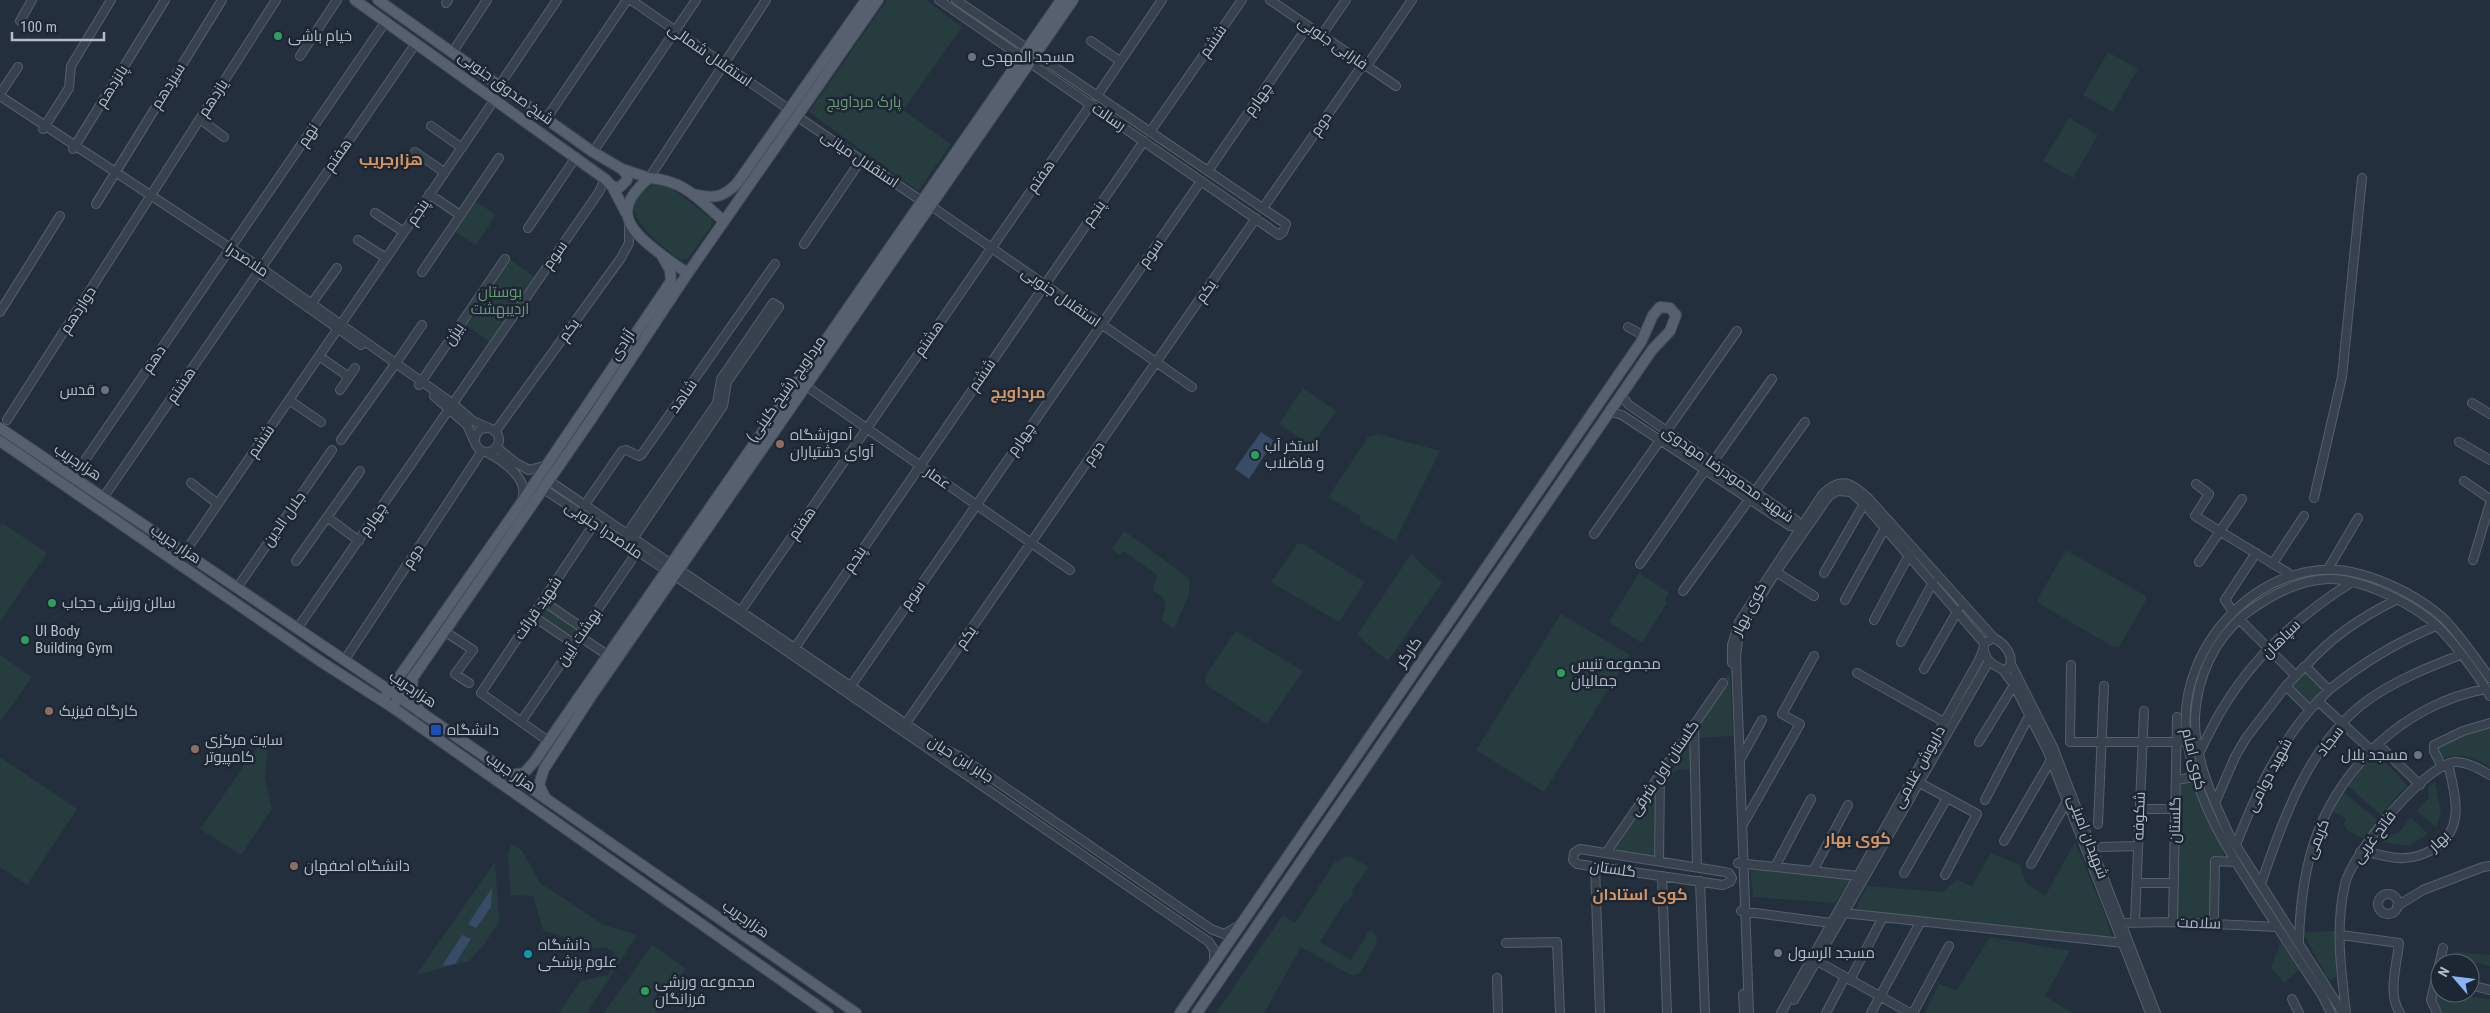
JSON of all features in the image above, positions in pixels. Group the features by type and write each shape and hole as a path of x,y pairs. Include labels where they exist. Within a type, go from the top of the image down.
{"main road":[{"name":"شیخ صدوق جنوبی","path":"355,0 576,157 608,183 626,212"},
{"name":"آزادی","path":"392,707 444,631 519,506 547,465 587,415 724,221 866,0"},
{"name":"آزادی","path":"693,194 711,199 720,197 730,191 794,113 878,0"},
{"name":"مرداویج (شیخ کلینی)","path":"511,775 524,772 534,762 548,741 588,692 1029,55 1061,0"},
{"name":"مرداویج (شیخ کلینی)","path":"1029,55 1073,0"},
{"name":"شیخ صدوق جنوبی","path":"380,1 592,152 622,169 649,178"},
{"path":"608,183 619,188 627,180 627,175 622,169"},
{"path":"688,273 662,256 640,238 629,224 626,212 628,202 634,191 649,178 671,180 693,194 724,221"},
{"name":"مرداویج (شیخ کلینی)","path":"673,570 806,386 927,204"},
{"name":"آزادی","path":"383,700 545,484 671,281 670,270 662,256"},
{"name":"کارگر","path":"1185,1011 1212,967 1644,336 1653,315 1660,307 1670,308 1676,315 1665,338 1652,350 1197,1013"},
{"name":"هزارجریب","path":"4,424 104,498 399,697 856,1013"},
{"name":"هزار جریب","path":"0,441 313,657 383,700 828,1013"},
{"path":"182,566 187,554"},
{"path":"414,675 412,692 420,712"},
{"name":"مرداویج (شیخ کلینی)","path":"546,800 539,785 544,769 588,692"},
{"path":"1306,854 1302,856 1298,851 1314,826 1316,815"},
{"path":"1260,921 1266,907 1289,871 1285,867 1279,870"}],"street":[{"path":"20,21 32,0"},
{"path":"44,127 69,88 71,66 111,0"},
{"name":"پانزدهم","path":"74,147 166,0"},
{"name":"سیزدهم","path":"96,204 222,0"},
{"name":"یازدهم","path":"150,198 276,0"},
{"path":"300,56 338,0"},
{"path":"452,53 488,0"},
{"path":"499,86 557,0"},
{"path":"546,119 627,0"},
{"name":"استقلال شمالی","path":"632,0 794,113"},
{"path":"592,152 696,0"},
{"path":"649,178 766,0"},
{"name":"رسالت","path":"939,0 1029,55 1097,96 1286,224 1286,229 1279,235 1090,104 1029,55 956,0"},
{"path":"1097,96 1162,0"},
{"name":"ششم","path":"1150,132 1242,0"},
{"path":"1321,36 1346,0"},
{"path":"1364,65 1412,0"},
{"name":"فارابی جنوبی","path":"1274,1 1321,36 1396,86"},
{"name":"نهم","path":"229,250 386,21"},
{"name":"چهارم","path":"1208,171 1308,26"},
{"name":"هفتم","path":"259,270 416,42"},
{"path":"1091,42 1120,61"},
{"name":"دوم","path":"1263,208 1364,65"},
{"path":"0,95 18,67"},
{"name":"ملاصدرا","path":"0,95 113,174 259,270 473,421 492,430"},
{"name":"پنجم","path":"339,326 495,99"},
{"name":"ملاصدرا","path":"0,101 44,127"},
{"name":"هفتم","path":"991,248 1090,104"},
{"name":"استقلال میانی","path":"794,113 927,204"},
{"path":"200,119 224,137"},
{"path":"431,126 462,148"},
{"name":"پنجم","path":"1044,285 1144,141"},
{"path":"415,152 444,172"},
{"path":"528,228 576,157"},
{"path":"422,272 499,158"},
{"path":"804,244 861,160"},
{"path":"2314,498 2342,377 2362,178"},
{"name":"سوم","path":"1101,325 1202,181"},
{"name":"سوم","path":"450,405 599,192 608,183"},
{"path":"429,194 460,215"},
{"name":"دوازدهم","path":"4,424 150,198"},
{"name":"استقلال جنوبی","path":"927,204 1192,387"},
{"path":"376,212 404,232"},
{"path":"0,312 60,216"},
{"name":"یکم","path":"1156,363 1256,218"},
{"name":"یکم","path":"492,430 621,258 629,243 629,224"},
{"path":"358,240 386,258"},
{"name":"هشتم","path":"867,428 991,248"},
{"name":"دهم","path":"81,466 229,250"},
{"name":"بیژن","path":"420,383 505,259"},
{"name":"شاهد","path":"584,506 622,451 626,450 639,456 642,454 775,264"},
{"path":"312,303 336,268"},
{"name":"ملاصدرا","path":"259,270 312,303 339,326"},
{"name":"هشتم","path":"104,498 259,270"},
{"name":"ششم","path":"919,464 1044,285"},
{"path":"773,304 776,304 779,307 728,382 724,406 630,537 717,403 721,379 773,304"},
{"path":"341,440 422,325"},
{"name":"چهارم","path":"976,504 1101,325"},
{"name":"ششم","path":"187,554 218,504 339,326"},
{"path":"1628,327 1644,336"},
{"path":"1594,534 1737,330"},
{"path":"319,356 349,377"},
{"name":"دوم","path":"1032,543 1156,363"},
{"path":"340,390 356,368"},
{"path":"1712,462 1772,379"},
{"name":"عمار","path":"806,386 1070,570"},
{"name":"شهید محمودرضا مهدوی","path":"1622,396 1629,405 1796,520 1801,529"},
{"path":"289,400 321,422"},
{"path":"2472,403 2490,414"},
{"name":"ملاصدرا","path":"450,405 467,426 476,445"},
{"name":"چهارم","path":"297,629 450,405"},
{"name":"شهید محمودرضا مهدوی","path":"1611,412 1622,415 1749,500 1790,526 1801,529"},
{"path":"1683,591 1805,422"},
{"name":"هفتم","path":"739,614 867,428"},
{"path":"496,447 498,439 492,430 478,431 475,437 476,445 498,460 524,484 525,492 519,506"},
{"path":"2459,442 2490,460"},
{"path":"496,447 509,458 529,470 547,465"},
{"path":"484,451 496,447"},
{"name":"جلال الدین","path":"237,588 332,450"},
{"name":"دوم","path":"344,661 484,451"},
{"name":"پنجم","path":"793,651 919,464"},
{"path":"1640,564 1705,470"},
{"path":"296,561 360,471"},
{"path":"2464,481 2490,501 2474,560"},
{"path":"191,483 218,504"},
{"name":"کوی بهار","path":"1740,827 1732,645 1739,622 1828,488 1843,483 1855,486 1869,499 1994,638 2006,648 2011,664"},
{"name":"ملاصدرا جنوبی","path":"545,484 584,506 630,537 673,570"},
{"name":"ملاصدرا جنوبی","path":"545,484 594,524 637,552 673,570"},
{"path":"2196,484 2209,494 2195,516 2293,576"},
{"name":"کوی بهار","path":"1801,529 1826,500 1837,491 1851,492 1864,504 1958,610 1983,647 1989,661"},
{"path":"2199,562 2242,499"},
{"name":"سوم","path":"851,686 976,504"},
{"path":"1824,573 1864,504"},
{"path":"2272,563 2304,516"},
{"path":"327,517 358,540"},
{"path":"2328,569 2358,518"},
{"name":"شهید قرائت","path":"521,722 481,693 594,524"},
{"path":"1845,600 1885,528"},
{"name":"یکم","path":"903,727 1032,543"},
{"name":"بهشت آیین","path":"521,722 637,552"},
{"path":"2232,612 2225,600 2256,553"},
{"path":"1874,620 1908,555"},
{"name":"کوی امام","path":"2332,1013 2221,841 2195,777 2185,718 2192,674 2201,653 2232,612 2260,591 2293,576 2328,569 2361,574 2382,582 2434,610 2490,678"},
{"name":"جابر ابن حیان","path":"673,570 903,727 1075,851 1206,940"},
{"path":"1774,571 1814,596"},
{"name":"کوی بهار","path":"1744,1013 1740,863 1740,759 1736,657 1740,632 1774,571"},
{"name":"کوی امام","path":"2343,1011 2236,845 2215,803 2199,752 2195,719 2202,677 2210,658 2239,619 2266,599 2296,585 2328,579 2352,582 2396,600 2436,626 2488,693"},
{"path":"1901,642 1933,582"},
{"name":"سپاهان","path":"2199,752 2222,708 2268,650 2302,617 2352,582"},
{"path":"2377,591 2382,582"},
{"path":"2215,803 2235,757 2246,738 2286,686 2317,654 2347,628 2396,600"},
{"path":"543,601 584,629"},
{"path":"1924,669 1958,610"},
{"path":"532,616 574,644"},
{"path":"2239,619 2296,676"},
{"name":"شهید دوامی","path":"2236,845 2270,767 2293,730 2318,701 2350,672 2380,652 2436,626"},
{"path":"444,631 473,650 455,674 470,683"},
{"path":"579,636 603,652"},
{"path":"1983,647 1994,638"},
{"name":"داریوش غلامی","path":"1786,1013 1844,913 1983,647"},
{"name":"جابر ابن حیان","path":"793,651 851,686 903,727 961,757 1211,929"},
{"name":"سجاد","path":"2261,884 2292,801 2322,749 2342,724 2368,700 2383,691 2413,675 2460,655"},
{"path":"1740,827 1800,724 1782,714 1814,656"},
{"path":"1989,661 2004,670 2008,669 2011,664"},
{"name":"داریوش غلامی","path":"1781,1013 1858,876 1918,782 1989,661"},
{"name":"شهیدان امینی","path":"2011,664 2053,746 2118,922 2122,944 2150,1013"},
{"path":"2071,665 2070,742 2188,742"},
{"path":"2306,666 2329,690"},
{"name":"شهیدان امینی","path":"2004,670 2030,714 2051,760 2156,1013"},
{"path":"1857,673 1944,722"},
{"name":"گلستان اول شرقی","path":"1606,853 1723,683"},
{"path":"1979,742 2014,685"},
{"path":"2098,824 2104,686"},
{"path":"2286,686 2310,710"},
{"path":"2420,785 2378,744 2396,728 2426,710 2476,691 2488,693"},
{"path":"2318,701 2371,750"},
{"name":"شکوفه","path":"2135,922 2144,711"},
{"path":"1985,800 2030,714"},
{"name":"گلستان","path":"2173,922 2177,717"},
{"path":"1740,759 1762,720"},
{"path":"521,722 548,741"},
{"name":"بهار","path":"2360,852 2398,858 2413,857 2425,854 2439,845 2450,834 2455,822 2456,792 2445,765 2434,751 2434,745 2463,731 2490,723"},
{"path":"1694,724 1698,867"},
{"name":"کریمی","path":"2298,941 2302,888 2308,856 2321,824 2343,784 2378,744"},
{"path":"2004,840 2051,760"},
{"path":"2445,765 2462,762 2490,775"},
{"name":"فاتح غربی","path":"2343,1011 2341,935 2345,885 2348,873 2360,852 2387,818 2420,785 2445,765"},
{"path":"1659,861 1660,773"},
{"path":"2176,780 2195,777"},
{"path":"1918,782 1977,814 1945,874"},
{"path":"1775,867 1811,798"},
{"path":"1904,873 1947,798"},
{"path":"2031,864 2067,801"},
{"path":"1813,871 1848,805"},
{"path":"2140,809 2175,809"},
{"path":"1075,851 1083,841"},
{"path":"2102,847 2138,846"},
{"name":"گلستان","path":"1580,849 1698,867 1729,873 1732,878 1730,882 1723,885 1577,864 1573,860 1574,853 1580,849"},
{"path":"2214,916 2216,860 2235,862"},
{"path":"1740,863 1858,876"},
{"path":"2240,870 2248,864"},
{"path":"1595,866 1600,1013"},
{"path":"2397,906 2423,890 2490,866"},
{"path":"1662,876 1667,1013"},
{"path":"1700,881 1705,1013"},
{"path":"2137,883 2174,883"},
{"path":"1742,911 1831,923"},
{"name":"کوی بهار","path":"1742,911 1750,1013"},
{"path":"1844,913 2122,944"},
{"path":"1826,1013 1884,917"},
{"path":"1871,1013 1921,921"},
{"path":"1211,929 1224,934 1244,922"},
{"name":"سلامت","path":"2118,922 2173,922 2277,927"},
{"path":"1211,929 1213,936 1206,940 1214,950 1212,967"},
{"path":"2341,935 2399,944 2393,995 2395,1006 2400,1013"},
{"path":"1506,943 1557,942 1560,1013"},
{"path":"1817,961 1912,1013 1949,946"},
{"path":"2437,1013 2432,1000 2443,948"},
{"path":"2327,984 2334,986 2342,977"},
{"path":"1497,978 1498,1013"},
{"path":"2292,999 2299,1013"},
{"path":"2332,1013 2343,1011"}],"green space":[{"name":"پارک مرداویج","path":"887,0 926,0 962,27 903,110 951,144 918,191 809,112"},
{"path":"2108,52 2138,69 2113,112 2083,95"},
{"path":"2069,118 2098,135 2073,178 2043,161"},
{"path":"654,185 670,187 712,219 711,227 687,259 680,260 661,244 641,224 635,213 635,203 640,194"},
{"path":"475,201 496,215 476,245 455,232"},
{"name":"بوستان اردیبهشت","path":"508,258 536,278 492,343 464,324"},
{"path":"1303,388 1336,411 1312,446 1279,424"},
{"path":"1378,434 1440,451 1395,541 1359,521 1361,516 1328,497 1368,437"},
{"path":"2,523 47,553 0,622 0,526"},
{"path":"1124,531 1189,578 1189,594 1174,629 1162,621 1166,603 1153,590 1157,575 1124,551 1120,555 1112,549"},
{"path":"1298,543 1303,544 1365,582 1339,622 1271,582"},
{"path":"2066,550 2146,596 2145,602 2119,647 2112,646 2043,606 2037,600"},
{"path":"1411,554 1442,583 1388,661 1357,635"},
{"path":"1639,573 1669,593 1665,600 1667,603 1642,643 1609,622"},
{"path":"543,601 584,629 574,644 533,616"},
{"path":"1561,614 1630,655 1544,792 1476,750"},
{"path":"1236,631 1303,671 1267,724 1206,685 1205,676"},
{"path":"0,655 32,677 0,722"},
{"path":"2305,670 2325,689 2310,707 2289,686"},
{"path":"1730,672 1733,736 1695,738 1695,769 1676,770 1665,787 1662,788 1659,861 1606,853"},
{"path":"2490,725 2490,767 2467,757 2442,758 2436,744"},
{"path":"269,730 265,778 272,809 241,855 200,829"},
{"path":"2377,754 2408,786 2396,796 2382,816 2348,786 2368,761"},
{"path":"0,757 77,809 27,885 0,867"},
{"path":"2435,782 2441,812 2436,827 2416,811 2429,798 2428,787"},
{"path":"2197,783 2226,860 2212,868 2210,919 2177,917 2177,785"},
{"path":"2343,792 2378,820 2377,826 2364,839 2347,830 2344,824 2346,819 2333,811"},
{"path":"2411,817 2428,834 2408,846 2383,842 2387,835 2399,833"},
{"path":"2075,842 2106,917 2115,947 1864,916 1856,908 1867,886 1942,892 1957,880 1972,886 1991,853 2020,865 2026,883 2045,896"},
{"path":"511,844 522,850 540,883 604,925 637,935 587,1013 559,1013 580,981 609,975 614,952 605,947 568,953 567,938 543,930 533,896 511,895 508,854"},
{"path":"1346,856 1352,857 1369,867 1320,942 1351,960 1369,931 1375,934 1377,943 1360,973 1355,975 1349,974 1301,947 1264,1013 1216,1013 1283,915 1295,923 1335,862"},
{"path":"495,862 499,922 484,945 469,961 416,975"},
{"path":"1750,866 1851,878 1835,903 1753,897"},
{"path":"2335,931 2336,977 2332,980 2327,978 2303,932"},
{"path":"1990,937 2070,951 2045,996 2072,1013 1925,1013 1939,984 1957,990"},
{"path":"2281,942 2299,970 2284,983 2271,967"},
{"name":"مجموعه ورزشی فرزانگان","path":"652,945 686,969 655,1013 604,1013"},
{"path":"2480,954 2490,955 2490,966 2480,964"},
{"path":"2480,998 2490,999 2490,1013 2443,1013 2437,1003 2480,1003"}],"water":[{"name":"استخر آب و فاضلاب","path":"1261,432 1274,441 1249,479 1235,469"},
{"path":"492,888 491,907 476,928 468,924"},
{"path":"462,935 471,939 455,964 442,966"}],"place":[{"name":"خیام باشی","path":"278,36"},
{"name":"مسجد المهدی","path":"972,57"},
{"name":"قدس","path":"105,390"},
{"name":"آموزشگاه آوای دشتیاران","path":"780,444"},
{"name":"استخر آب و فاضلاب","path":"1255,455"},
{"name":"سالن ورزشی حجاب","path":"52,603"},
{"name":"UI Body Building Gym","path":"25,640"},
{"name":"مجموعه تنیس جمالیان","path":"1561,673"},
{"name":"کارگاه فیزیک","path":"49,711"},
{"name":"دانشگاه","path":"436,730"},
{"name":"سايت مرکزي کامپيوتر","path":"195,749"},
{"name":"مسجد بلال","path":"2418,755"},
{"name":"دانشگاه اصفهان","path":"294,866"},
{"name":"مسجد الرسول","path":"1778,953"},
{"name":"دانشگاه علوم پزشکی","path":"528,954"},
{"name":"مجموعه ورزشی فرزانگان","path":"645,991"}],"district":[{"name":"هزارجریب","path":"391,159"},
{"name":"مرداویج","path":"1018,392"},
{"name":"کوی بهار","path":"1858,838"},
{"name":"کوی استادان","path":"1640,894"}]}
